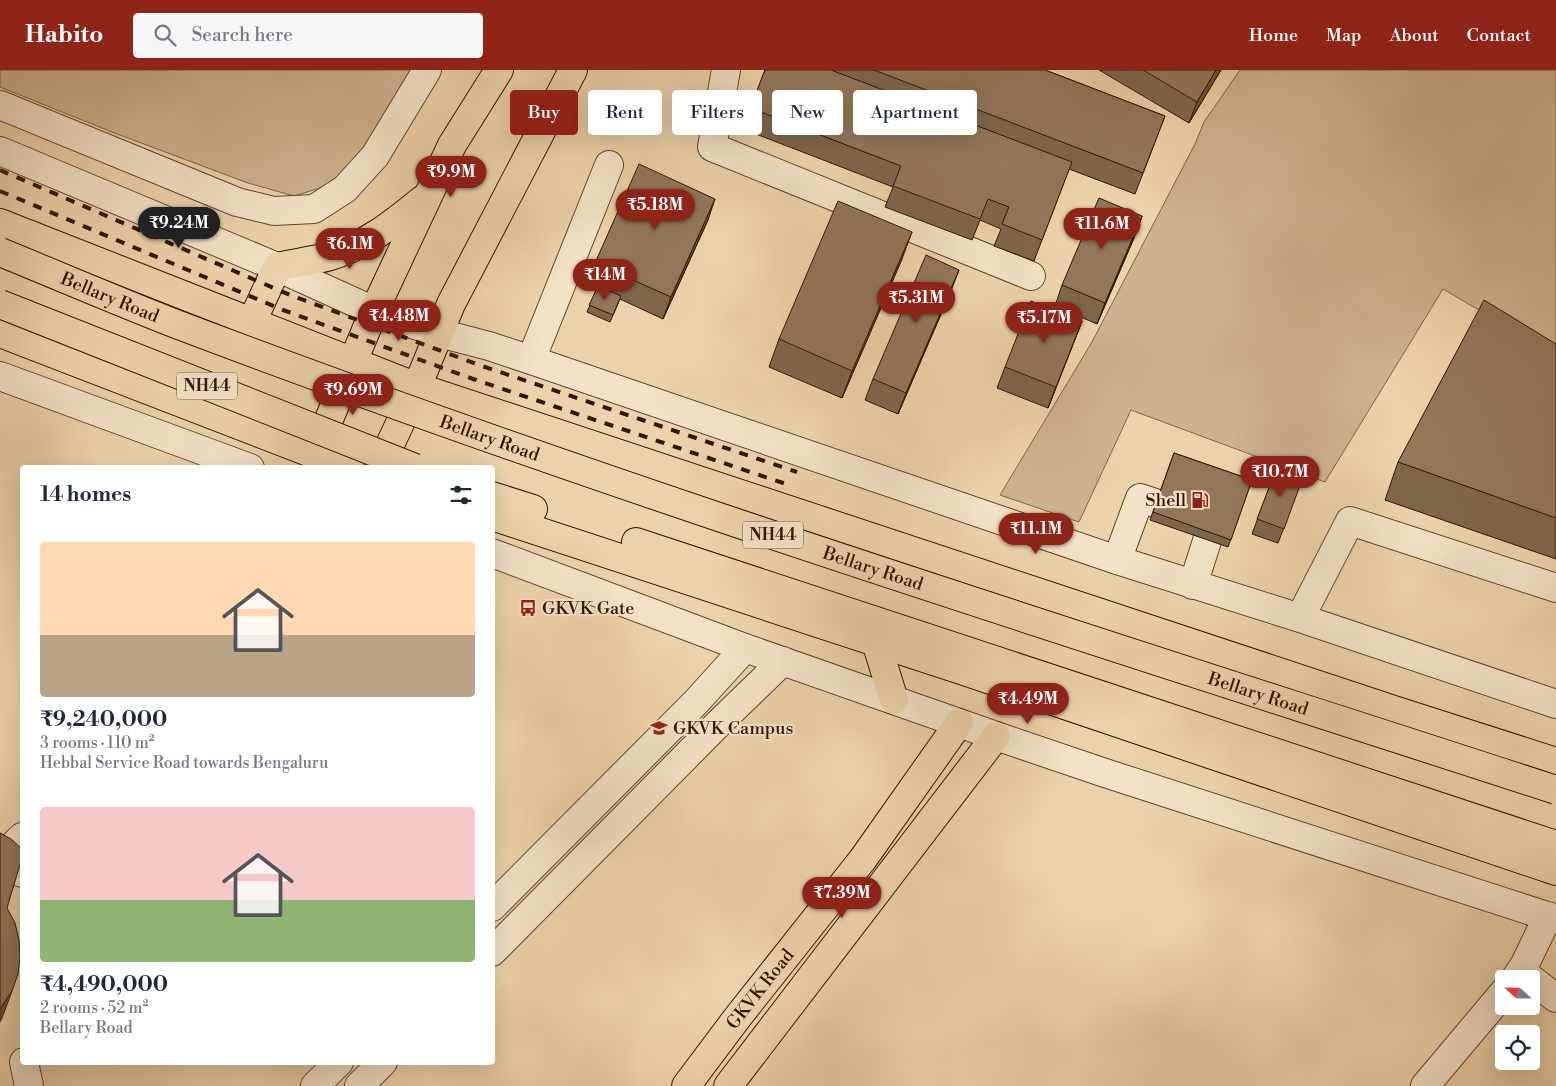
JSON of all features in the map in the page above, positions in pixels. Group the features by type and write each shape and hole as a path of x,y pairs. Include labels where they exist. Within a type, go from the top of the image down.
{"main road":[{"path":"315,454 374,311 452,145 500,70"},
{"path":"380,465 417,387 451,304 573,70"},
{"path":"252,322 277,267 331,256 355,245 392,225 429,194"},
{"name":"Bellary Road","path":"0,223 417,387 1378,705 1556,762"},
{"name":"Bellary Road","path":"0,252 174,323 696,510 1556,790"},
{"name":"NH44","path":"0,304 407,465"},
{"path":"0,334 342,465"},
{"path":"495,497 1556,845"},
{"path":"495,517 876,642 1556,871"},
{"path":"876,642 894,700"},
{"name":"GKVK Road","path":"686,1086 737,1018 863,859 959,723"},
{"name":"GKVK Road","path":"728,1086 996,736"}],"street":[{"path":"0,105 237,202 274,211 314,209 345,189 376,156 427,70"},
{"path":"722,71 712,147 1032,276"},
{"path":"0,151 277,267 374,311 439,333 489,346 1117,560 1300,618 1556,704"},
{"path":"531,360 609,165"},
{"path":"0,376 242,465"},
{"path":"1117,560 1140,498 1213,522 1193,585"},
{"path":"1300,618 1350,521 1556,588"},
{"path":"495,554 745,648 996,736 1552,917 1527,970"},
{"path":"495,904 696,702 745,648"},
{"path":"495,949 783,661"},
{"path":"20,839 4,854 20,871"},
{"path":"1540,988 1556,998"},
{"path":"1425,1086 1495,1003"},
{"path":"25,1065 29,1086"},
{"path":"315,1086 336,1065"},
{"path":"359,1086 380,1065"}],"shaded area":[{"path":"0,70 411,70 353,166 323,187 294,196 248,183 112,132 0,87"},
{"path":"1240,70 1556,70 1556,355 1443,289 1325,482 1131,410 1079,522 1000,495 1092,342 1195,144 1204,122"}],"building":[{"path":"765,70 831,70 883,90 853,90 853,135 977,135 977,126 1072,162 1042,240 1002,224 1009,207 988,199 980,219 893,186 901,166 820,135 843,135 843,90 772,90 772,116 762,113 762,90 757,90"},
{"path":"874,70 1045,70 1165,116 1143,173 977,109 977,90 926,90"},
{"path":"1143,70 1216,70 1197,102"},
{"path":"639,164 715,199 671,297 595,263"},
{"path":"1099,198 1142,216 1105,303 1062,285"},
{"path":"838,201 912,232 852,371 779,339"},
{"path":"926,255 959,270 906,393 873,379"},
{"path":"598,286 621,296 613,315 589,305"},
{"path":"1484,300 1556,344 1556,518 1398,462"},
{"path":"1031,301 1082,321 1056,387 1005,367"},
{"path":"1174,453 1252,480 1231,540 1153,512"},
{"path":"1277,467 1303,477 1284,529 1257,519"},
{"path":"0,833 20,847 20,865 7,908 15,923 20,957 18,974 12,991 0,1009"}],"railway":[{"path":"0,170 290,295 479,365 797,472"},
{"path":"0,191 283,310 473,379 792,486"}],"place":[{"name":"Shell","path":"1200,500"},
{"name":"GKVK Gate","path":"528,608"},
{"name":"GKVK Campus","path":"659,728"}]}
